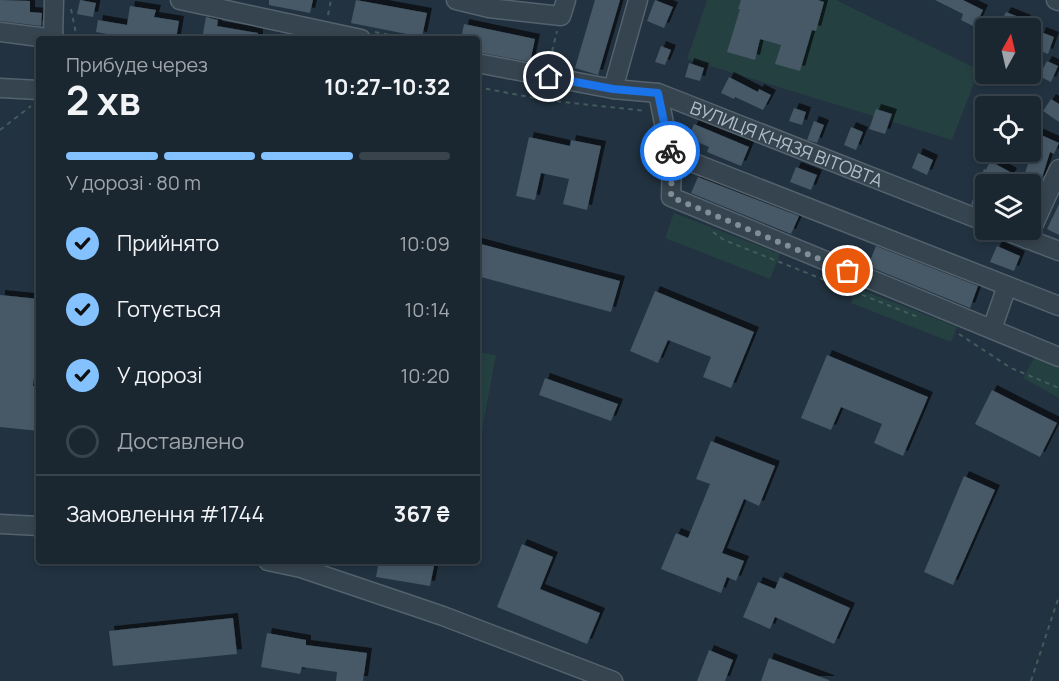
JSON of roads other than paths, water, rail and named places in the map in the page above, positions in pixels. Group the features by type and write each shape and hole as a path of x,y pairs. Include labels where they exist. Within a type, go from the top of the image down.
{"street":[{"path":"54,0 54,36"},
{"path":"180,0 347,36"},
{"path":"455,0 489,8 564,8"},
{"path":"613,89 638,0"},
{"path":"0,32 36,37"},
{"name":"ВУЛИЦЯ КНЯЗЯ ВІТОВТА","path":"480,64 613,89 658,93 975,218"},
{"path":"0,88 35,98"},
{"path":"658,93 672,164 671,197 1059,357"},
{"path":"670,154 1059,306"},
{"path":"1041,208 1059,169"},
{"path":"1032,240 1059,251"},
{"path":"992,329 1007,286"},
{"path":"0,524 36,526"},
{"path":"282,564 301,568 443,616 613,681"}]}
